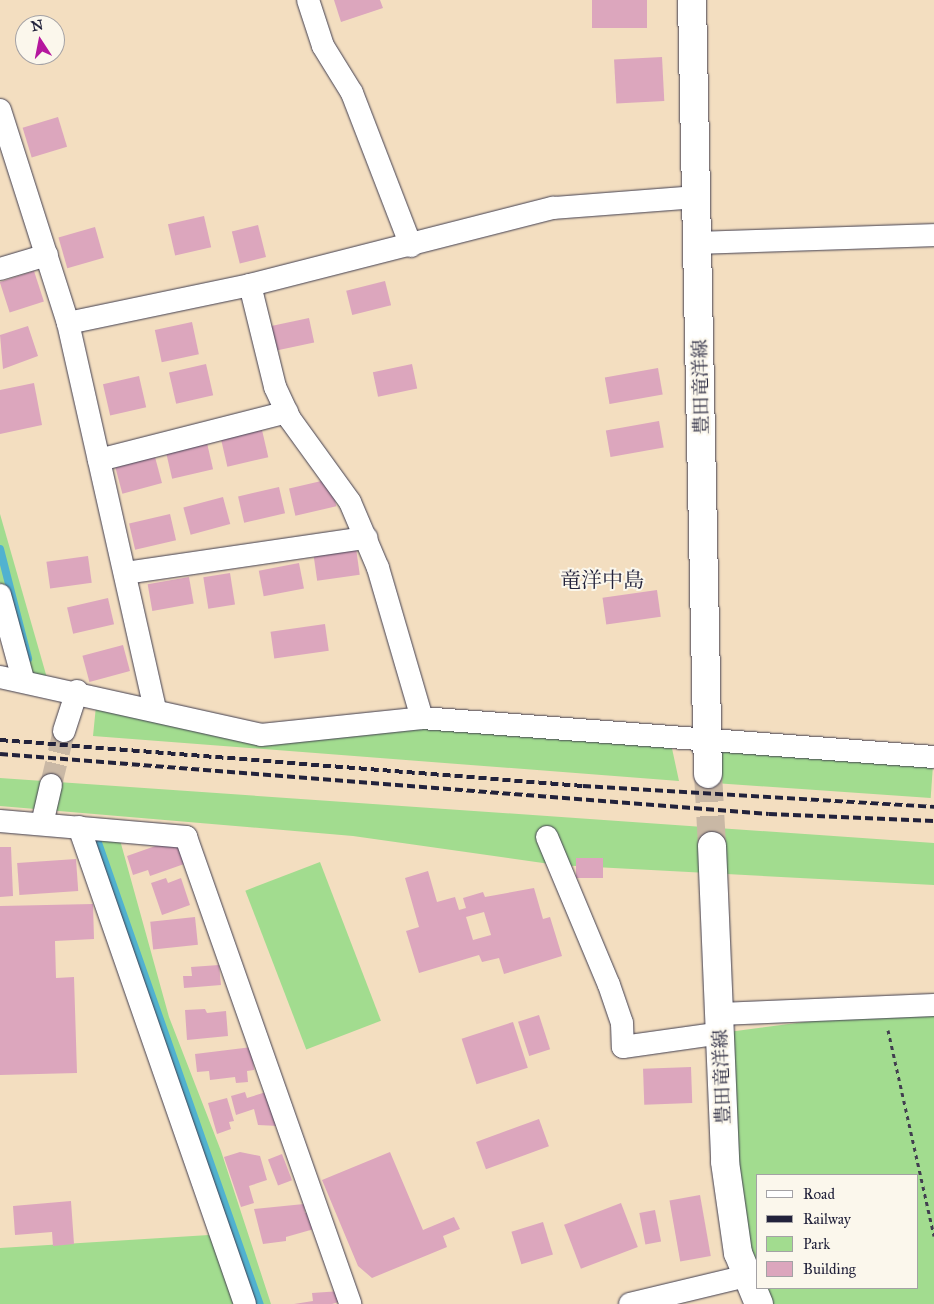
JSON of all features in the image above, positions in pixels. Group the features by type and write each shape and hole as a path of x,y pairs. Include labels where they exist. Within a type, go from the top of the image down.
{"main road":[{"name":"豊田竜洋線","path":"692,0 696,197 699,243 705,742 708,774"},
{"name":"豊田竜洋線","path":"712,846 725,1162 746,1276 759,1304"}],"street":[{"path":"308,0 323,46 352,93 410,246"},
{"path":"0,110 68,323 155,709"},
{"path":"68,323 250,285 410,246 553,208 696,197"},
{"path":"699,243 934,235"},
{"path":"0,269 47,255"},
{"path":"250,285 275,387 287,412 350,502 366,538 422,718"},
{"path":"99,460 287,412"},
{"path":"125,573 366,538"},
{"path":"0,595 23,679"},
{"path":"0,677 23,679 77,691 261,735 422,718 705,742 934,757"},
{"path":"64,731 77,691"},
{"path":"42,824 52,785"},
{"path":"0,821 186,837 350,1304"},
{"path":"79,827 245,1304"},
{"path":"546,837 609,984 622,1023 623,1047 720,1024 883,1007 934,1005"},
{"path":"630,1304 746,1276"}],"path":[{"path":"883,1007 934,1236"}],"green space":[{"path":"0,514 47,678 22,674 0,590"},
{"path":"97,696 258,734 422,718 670,739 679,781 93,736"},
{"path":"717,743 933,758 931,798 714,783"},
{"path":"0,778 934,843 934,885 557,865 353,836 0,806"},
{"path":"88,838 120,840 169,1017 221,1151 271,1304 244,1304"},
{"path":"320,862 381,1021 306,1049 245,891"},
{"path":"934,1005 934,1304 761,1304 738,1253 721,1033"},
{"path":"209,1235 240,1304 0,1304 0,1248"}],"building":[{"path":"334,0 380,0 383,8 341,22"},
{"path":"592,0 647,0 647,28 592,28"},
{"path":"662,57 664,101 616,103 614,60"},
{"path":"58,117 67,147 32,157 23,128"},
{"path":"204,216 211,247 175,256 168,224"},
{"path":"258,225 266,257 240,264 232,232"},
{"path":"95,227 104,258 67,268 58,237"},
{"path":"34,271 44,301 10,313 0,282"},
{"path":"385,281 391,305 352,315 346,291"},
{"path":"309,318 314,342 274,351 269,327"},
{"path":"192,322 199,354 162,362 155,330"},
{"path":"28,326 38,356 3,369 0,335"},
{"path":"206,364 213,395 176,404 169,373"},
{"path":"412,364 417,388 378,397 373,372"},
{"path":"658,368 663,395 610,404 605,377"},
{"path":"139,376 146,407 110,416 103,384"},
{"path":"34,383 42,425 0,434 0,390"},
{"path":"659,421 664,448 611,457 606,430"},
{"path":"262,430 268,457 227,467 221,439"},
{"path":"207,443 213,469 172,479 166,452"},
{"path":"155,457 162,483 122,494 115,468"},
{"path":"330,479 336,506 295,516 289,488"},
{"path":"279,487 285,513 244,523 238,496"},
{"path":"223,497 230,524 191,535 183,508"},
{"path":"170,514 176,540 135,550 129,523"},
{"path":"356,548 360,575 317,581 313,554"},
{"path":"88,556 92,583 50,589 46,562"},
{"path":"299,563 304,589 264,596 259,571"},
{"path":"230,573 235,605 208,609 203,577"},
{"path":"189,577 194,604 152,611 148,584"},
{"path":"657,590 661,617 606,624 603,598"},
{"path":"108,598 114,624 73,634 67,607"},
{"path":"325,624 329,651 274,658 271,632"},
{"path":"123,645 130,671 89,682 82,656"},
{"path":"178,838 187,863 150,876 148,870 133,875 127,856"},
{"path":"0,847 11,847 13,896 0,897"},
{"path":"576,858 603,858 603,878 576,878"},
{"path":"76,859 78,891 19,895 17,863"},
{"path":"428,871 437,902 455,897 459,910 466,908 463,898 483,892 485,897 534,888 543,919 550,917 562,956 504,974 499,958 482,962 479,955 419,973 406,931 419,927 405,878","holes":["484,912 491,935 473,940 466,917"]},
{"path":"166,878 168,883 181,878 190,905 162,915 151,883"},
{"path":"93,904 94,939 55,941 56,978 74,977 77,1073 0,1075 0,906"},
{"path":"195,917 198,945 153,950 150,922"},
{"path":"219,965 221,985 184,988 183,976 192,976 191,967"},
{"path":"205,1009 207,1013 226,1011 228,1036 187,1040 185,1010"},
{"path":"539,1015 550,1049 529,1056 518,1022"},
{"path":"513,1022 528,1068 476,1084 462,1039"},
{"path":"252,1047 254,1070 247,1071 248,1082 236,1083 235,1077 210,1080 209,1071 197,1072 195,1054"},
{"path":"691,1067 692,1103 644,1105 643,1069"},
{"path":"245,1092 247,1098 266,1092 278,1126 258,1125 254,1109 236,1115 231,1096"},
{"path":"227,1098 234,1121 229,1122 231,1129 217,1134 208,1103"},
{"path":"539,1119 549,1146 486,1169 476,1142"},
{"path":"240,1152 260,1156 267,1180 249,1186 254,1203 241,1207 224,1157"},
{"path":"390,1152 423,1230 454,1217 460,1229 443,1236 447,1247 372,1278 358,1266 322,1180"},
{"path":"282,1154 292,1180 278,1186 268,1159"},
{"path":"700,1195 711,1256 680,1261 669,1200"},
{"path":"71,1201 74,1244 53,1246 52,1232 15,1235 13,1206"},
{"path":"621,1203 638,1247 581,1269 564,1225"},
{"path":"304,1204 305,1213 313,1212 314,1229 286,1237 286,1241 263,1244 254,1209"},
{"path":"655,1210 661,1241 645,1244 639,1213"},
{"path":"543,1222 553,1255 521,1264 511,1232"},
{"path":"341,1291 342,1301 332,1304 294,1304 313,1301 312,1293"}],"waterway":[{"path":"0,549 28,658"},
{"path":"95,834 260,1304"}],"tunnel":[{"path":"51,785 64,731"},
{"path":"708,774 712,846"}],"railway":[{"path":"0,740 583,786 934,807"},
{"path":"0,754 769,814 934,821"}],"district":[{"name":"竜洋中島","path":"602,580"}]}
